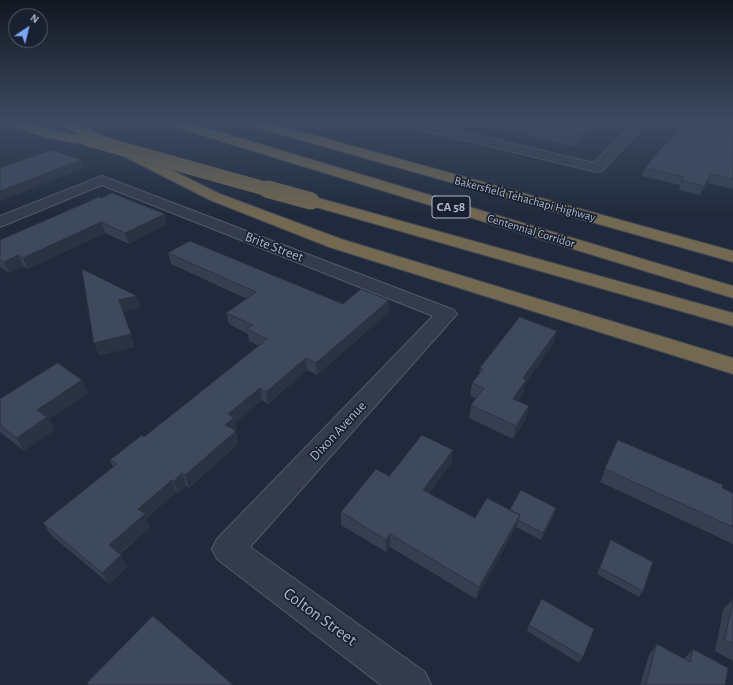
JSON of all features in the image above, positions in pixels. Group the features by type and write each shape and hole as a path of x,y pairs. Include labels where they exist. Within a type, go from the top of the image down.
{"highway":[{"path":"127,153 215,197 335,243 733,366"},
{"path":"137,153 733,320"},
{"name":"Centennial Corridor","path":"274,153 733,292"},
{"name":"Bakersfield Tehachapi Highway","path":"359,153 733,257"},
{"path":"372,153 429,173"}],"street":[{"path":"534,153 597,168 611,153"},
{"name":"Brite Street","path":"0,222 102,180 447,314"},
{"name":"Dixon Avenue","path":"228,549 447,314"},
{"name":"Colton Street","path":"228,549 412,685"}],"building":[{"path":"43,153 61,153 81,160 0,191 0,168"},
{"path":"658,153 733,153 733,179 711,174 704,186 682,181 684,177 645,168"},
{"path":"112,193 165,214 125,233 101,222 23,258 18,255 4,262 0,259 0,240 99,197 101,198"},
{"path":"190,241 343,304 361,289 389,300 316,363 306,358 266,392 260,388 228,414 234,418 225,425 236,431 185,475 182,473 174,481 172,480 138,509 145,514 109,545 121,555 102,573 43,523 117,464 110,460 142,435 144,437 267,339 247,329 253,325 226,313 256,292 168,253"},
{"path":"82,269 137,296 119,300 131,334 94,343"},
{"path":"520,317 557,331 523,378 526,380 513,399 529,406 516,426 471,405 484,388 472,383 483,369 480,368"},
{"path":"58,363 82,380 37,410 47,417 17,438 0,425 0,399"},
{"path":"422,435 453,450 423,490 475,518 487,498 520,515 479,587 390,534 386,540 341,512 376,469 389,476"},
{"path":"618,440 723,485 722,488 733,493 733,527 605,469"},
{"path":"521,490 556,508 543,533 518,520 520,515 510,510"},
{"path":"611,540 653,562 643,591 600,568"},
{"path":"542,599 594,629 583,657 529,625"},
{"path":"733,601 733,644 725,640"},
{"path":"153,616 233,685 89,685 87,683"},
{"path":"657,644 690,662 693,649 728,668 725,685 646,685"}]}
